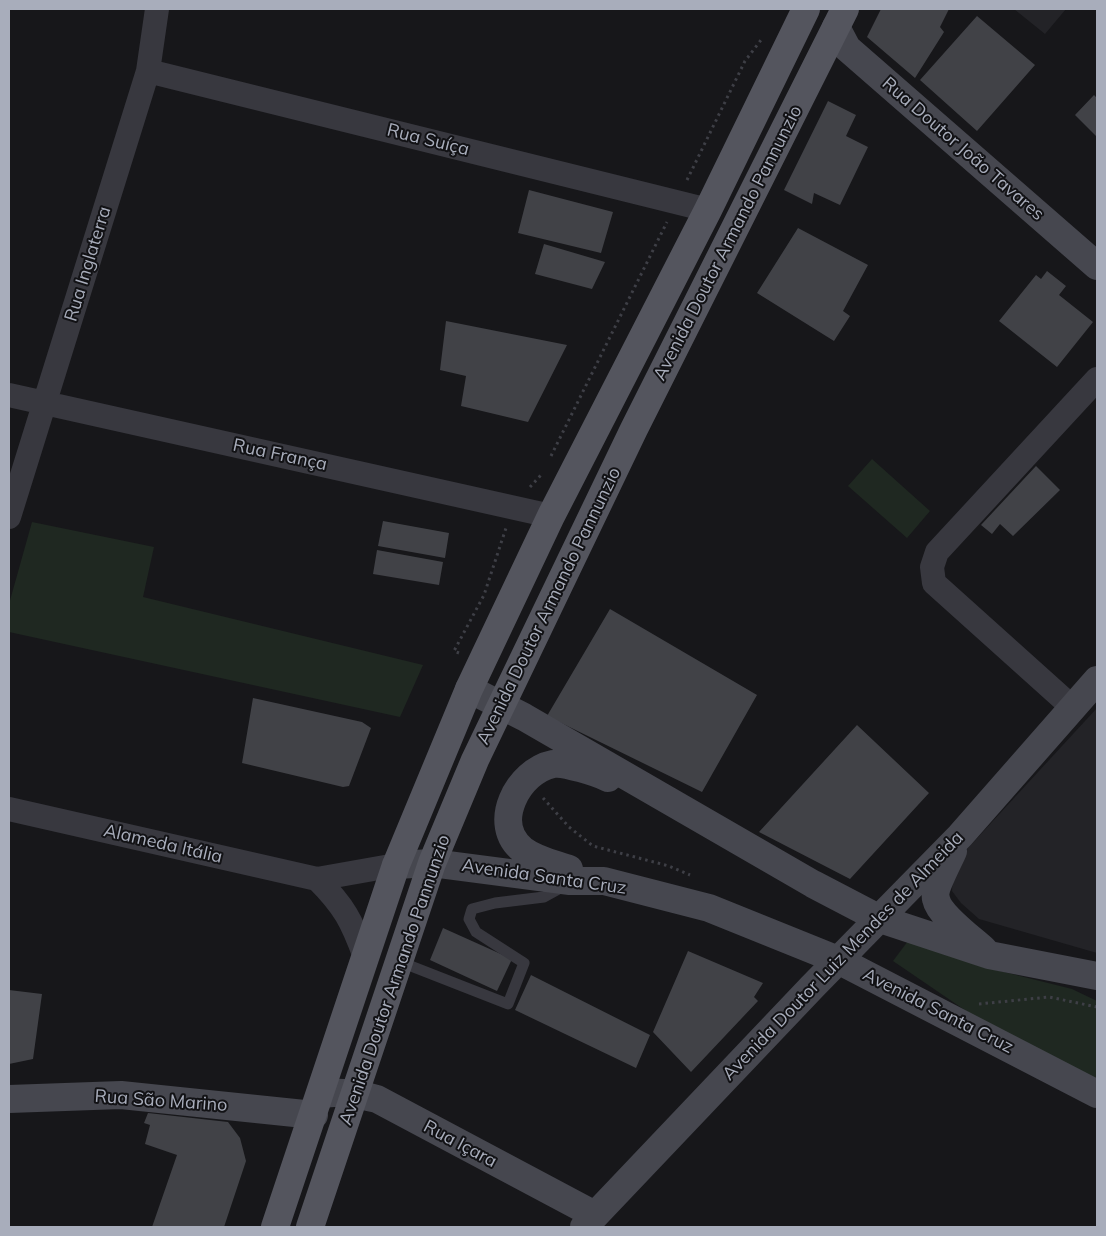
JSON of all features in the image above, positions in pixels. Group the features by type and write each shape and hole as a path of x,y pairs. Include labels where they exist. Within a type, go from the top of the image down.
{"main road":[{"name":"Avenida Doutor Armando Pannunzio","path":"275,1227 396,865 469,689 551,516 708,210 806,9"},
{"name":"Avenida Doutor Armando Pannunzio","path":"310,1227 432,863 475,760 500,704 634,429 841,18"},
{"name":"Rua Doutor João Tavares","path":"841,18 847,48 1093,255"},
{"name":"Avenida Doutor Luiz Mendes de Almeida","path":"589,1221 838,960 960,836 1097,680"},
{"path":"469,689 500,704 813,884 880,918 989,955 1097,976"},
{"path":"604,881 532,855 515,841 508,812 514,794 526,779 538,769 554,764 599,774 784,876 813,884"},
{"path":"960,836 937,889 935,898 943,912 989,955"},
{"name":"Avenida Santa Cruz","path":"396,865 432,863 570,881 604,881 709,908 838,960 1097,1094"},
{"name":"Rua Içara","path":"317,1105 335,1092 354,1093 377,1099 589,1221"},
{"name":"Rua São Marino","path":"9,1099 121,1095 317,1105"}],"street":[{"name":"Rua Inglaterra","path":"9,517 148,71 157,9"},
{"name":"Rua Suíça","path":"148,71 708,210"},
{"path":"1072,707 934,583 932,567 937,552 1097,379"},
{"name":"Rua França","path":"9,395 551,516"},
{"name":"Alameda Itália","path":"9,809 317,880 396,865"},
{"path":"317,880 338,900 353,923 365,956"}],"lane":[{"path":"398,961 508,1004 524,963 473,929 469,919 472,909 495,903 544,897 570,881"}],"path":[{"path":"549,459 745,62 767,32"},
{"path":"480,664 454,651 484,595 502,533 524,493 541,477 545,468"},
{"path":"526,779 569,828 593,846 669,866 695,877"},
{"path":"970,1005 1049,996 1097,1007"}],"shaded area":[{"path":"1014,9 1066,9 1045,34"},
{"path":"872,459 930,511 907,538 848,486"},
{"path":"32,522 154,547 143,597 423,665 400,717 9,632 9,604"},
{"path":"1097,708 1097,953 979,919 961,903 952,891 953,873 957,860"},
{"path":"908,941 988,968 1072,989 1097,1001 1097,1082 978,1019 893,961"}],"building":[{"path":"881,9 949,9 940,27 944,32 915,78 867,37"},
{"path":"977,16 1035,65 977,131 920,80"},
{"path":"1094,95 1097,98 1097,137 1075,115"},
{"path":"828,101 856,115 846,136 868,147 840,205 814,193 812,204 784,190"},
{"path":"529,190 613,212 601,253 518,233"},
{"path":"798,228 868,265 843,311 850,316 834,341 757,293"},
{"path":"544,244 605,262 592,289 535,274"},
{"path":"1047,271 1066,286 1059,295 1093,322 1057,367 999,321 1036,275 1041,279"},
{"path":"446,321 567,345 528,422 461,406 466,376 440,370"},
{"path":"1036,466 1060,490 1013,536 1000,524 992,534 981,525"},
{"path":"383,521 449,533 445,558 378,546"},
{"path":"377,550 443,562 439,585 373,574"},
{"path":"610,609 757,695 702,792 547,716"},
{"path":"253,698 362,722 371,728 349,786 343,787 242,763"},
{"path":"857,725 929,793 850,879 759,832"},
{"path":"443,928 512,959 497,991 430,960"},
{"path":"688,951 763,983 754,997 758,1001 691,1072 653,1032"},
{"path":"531,975 650,1035 636,1068 515,1010"},
{"path":"9,990 42,994 33,1059 9,1064"},
{"path":"148,1113 228,1122 240,1138 246,1161 224,1227 152,1227 177,1155 145,1144 150,1125 144,1123"}]}
